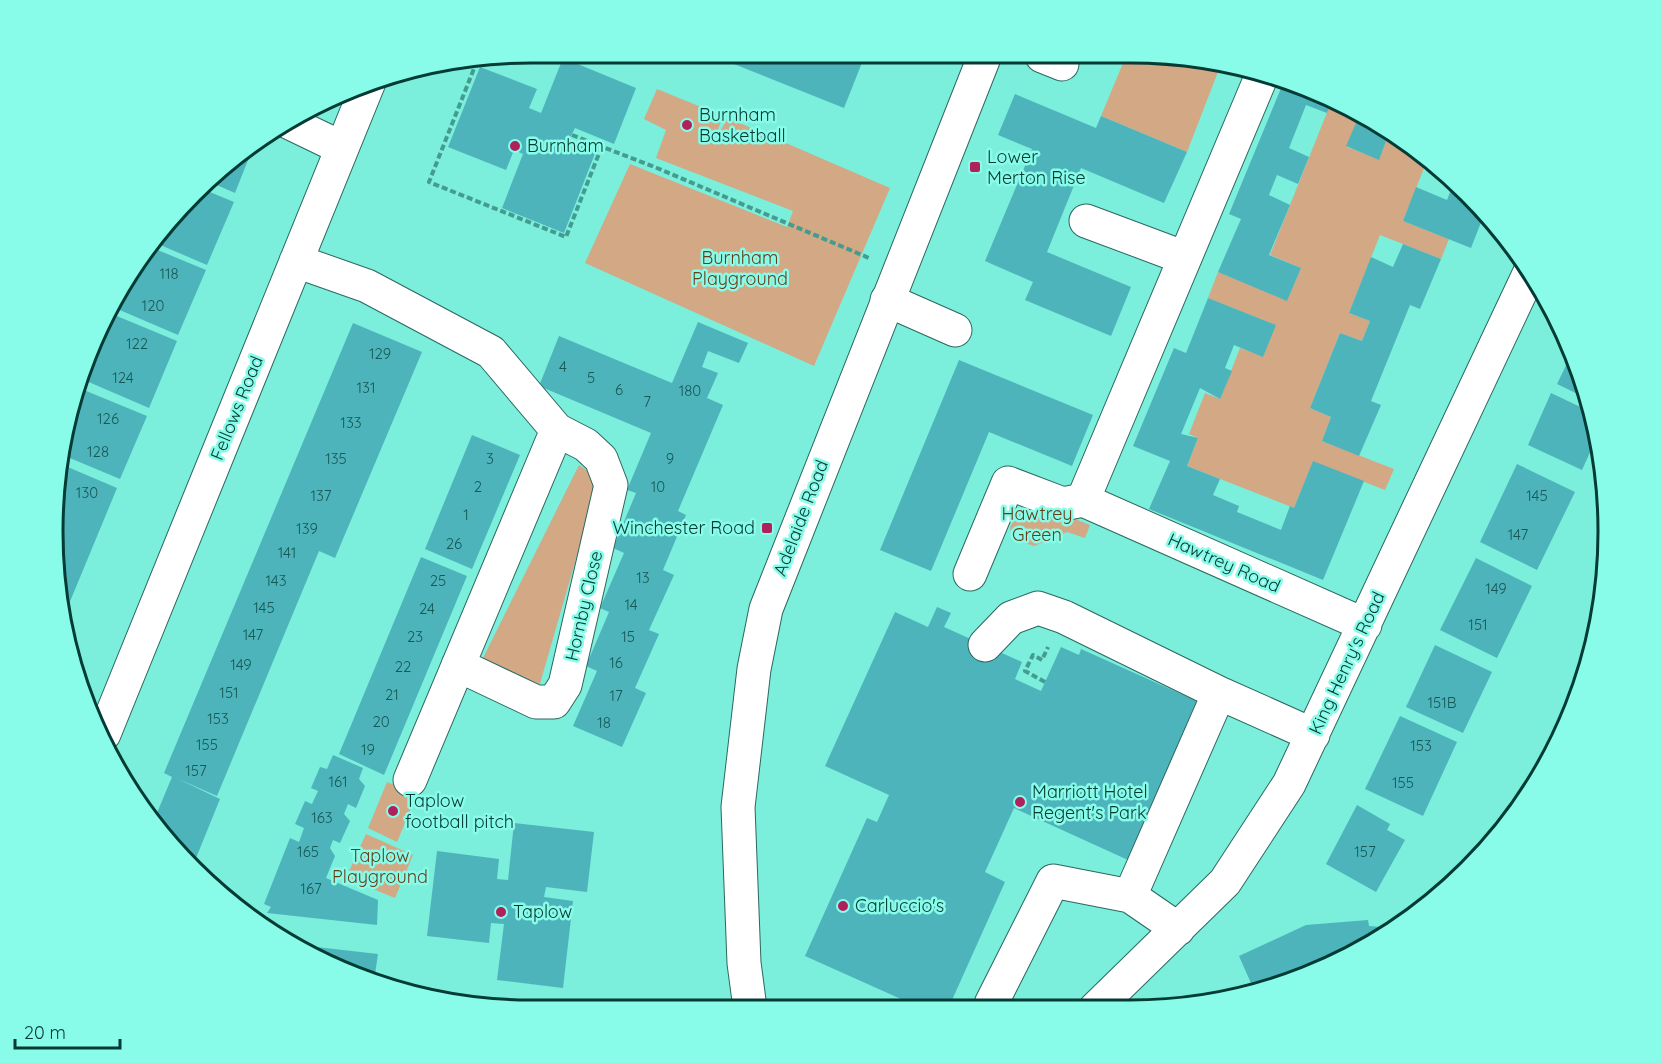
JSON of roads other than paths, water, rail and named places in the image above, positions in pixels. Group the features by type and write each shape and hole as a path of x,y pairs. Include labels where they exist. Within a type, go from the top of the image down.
{"street":[{"name":"Adelaide Road","path":"749,1000 744,963 738,807 754,669 766,609 982,63"},
{"path":"1083,500 1259,82"},
{"name":"Fellows Road","path":"106,728 364,94"},
{"path":"297,126 342,148"},
{"path":"1086,221 1185,258"},
{"name":"Hornby Close","path":"296,261 368,286 491,352 556,430 586,445 601,459 611,485 565,685 554,702 536,702 458,665"},
{"name":"King Henry's Road","path":"1104,1000 1225,882 1289,784 1526,282"},
{"path":"893,286 954,330"},
{"path":"410,780 556,430"},
{"name":"Hawtrey Road","path":"970,574 1008,483 1064,504 1083,500 1365,626"},
{"path":"985,645 1011,618 1038,608 1064,617 1220,693 1313,735"},
{"path":"1130,896 1220,693"},
{"path":"993,1000 1053,881 1130,896 1178,929"}],"place":[{"name":"Burnham Basketball","path":"687,125"},
{"name":"Burnham","path":"515,146"},
{"name":"Lower Merton Rise","path":"975,167"},
{"name":"Winchester Road","path":"767,528"},
{"name":"Marriott Hotel Regent's Park","path":"1020,802"},
{"name":"Taplow football pitch","path":"393,811"},
{"name":"Carluccio's","path":"843,906"},
{"name":"Taplow","path":"501,912"}],"park label":[{"name":"Burnham Playground","path":"740,268"},
{"name":"Hawtrey Green","path":"1037,524"},
{"name":"Taplow Playground","path":"380,866"}]}
